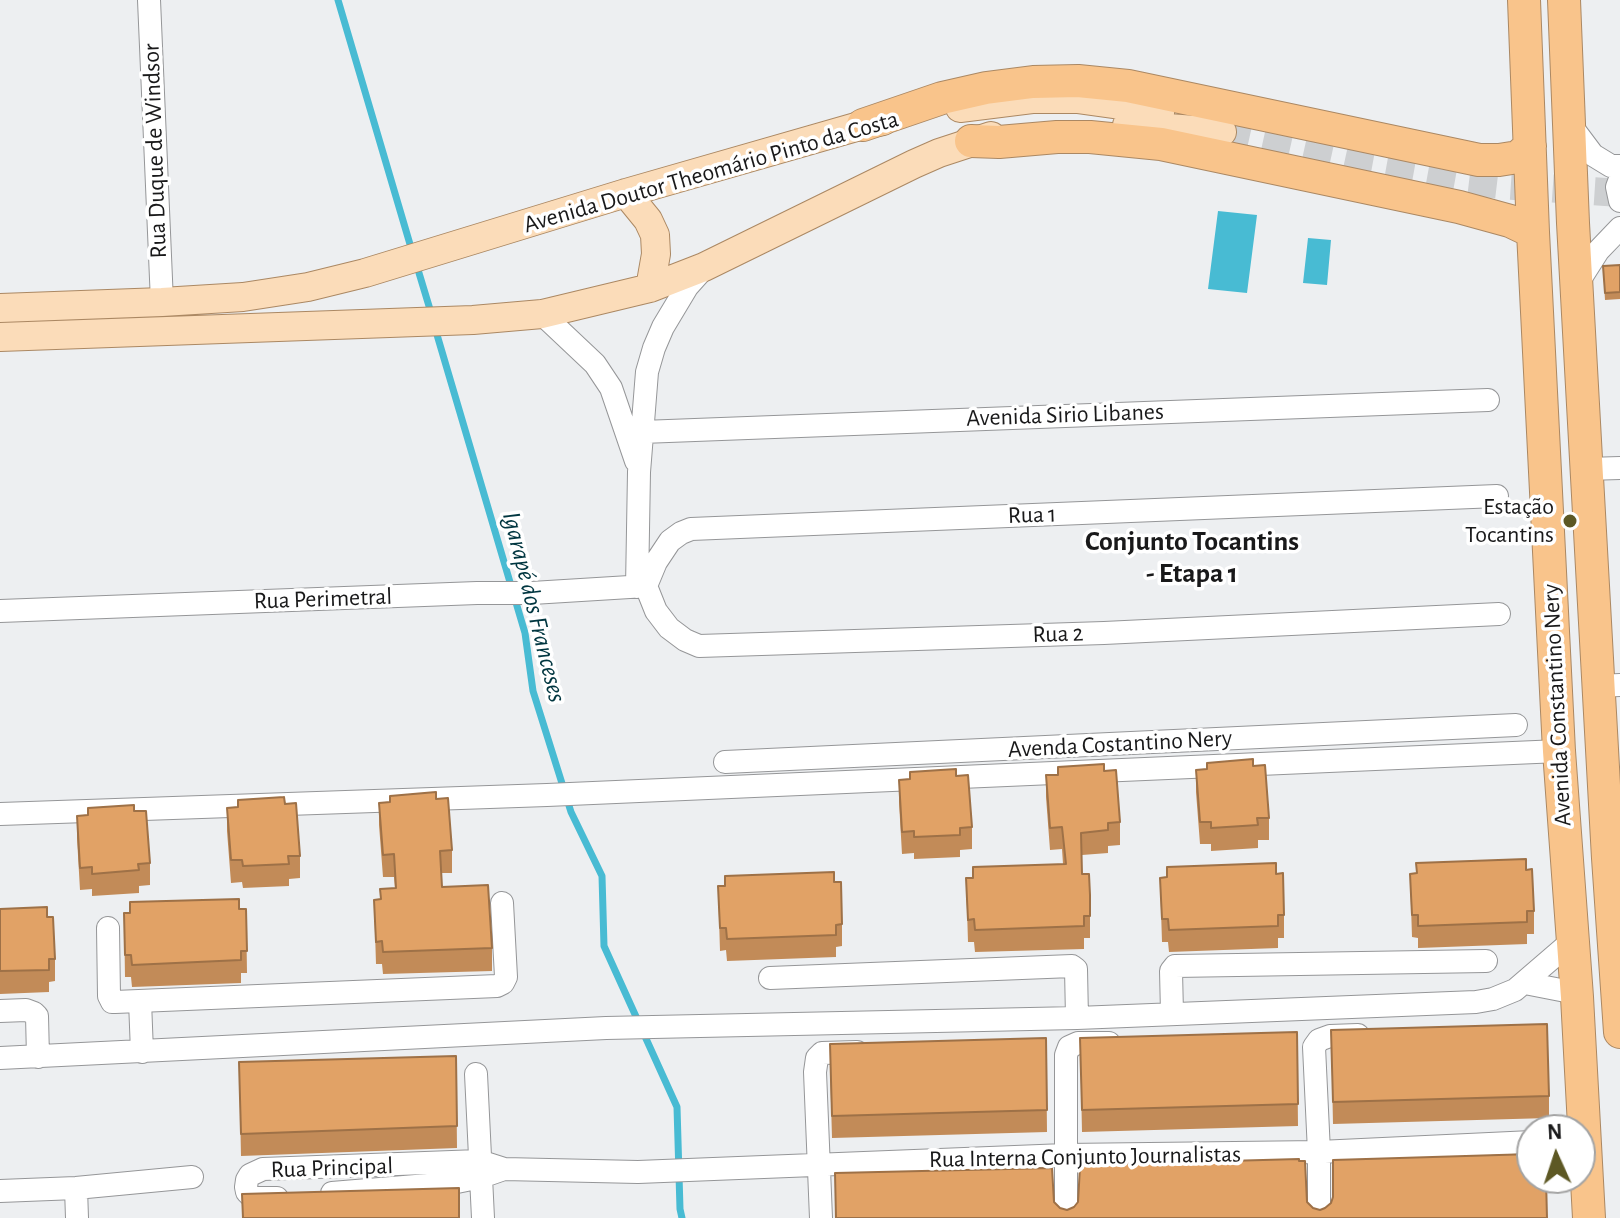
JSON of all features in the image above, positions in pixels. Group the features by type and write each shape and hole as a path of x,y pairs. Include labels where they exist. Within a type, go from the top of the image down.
{"highway":[{"name":"Avenida Constantino Nery","path":"1524,0 1559,751 1576,993 1577,1114"},
{"name":"Avenida Constantino Nery","path":"1564,0 1587,469 1610,686 1620,1032"},
{"path":"863,125 942,98 986,88 1033,82 1078,81 1128,86 1479,160 1518,157 1530,146"},
{"path":"971,141 1090,137 1161,144 1459,207 1510,221 1533,232"},
{"name":"Avenida Constantino Nery","path":"1586,1194 1589,1218"}],"main road":[{"name":"Avenida Doutor Theomário Pinto da Costa","path":"0,308 243,297 308,287 365,273 863,125 976,105 1032,99 1077,99 1165,114 1222,132 1070,123 1027,127 971,141 914,164 704,267 650,288 542,314 473,320 0,337"},
{"path":"626,193 648,220 655,235 656,254 650,288"}],"street":[{"name":"Rua Duque de Windsor","path":"149,0 162,302"},
{"path":"1568,116 1593,155 1611,166 1620,166"},
{"path":"1620,179 1617,187 1620,201"},
{"path":"1577,284 1598,251 1620,228"},
{"path":"642,587 639,472 647,372 654,348 669,317 687,287 704,267"},
{"path":"542,314 595,364 611,388 639,472"},
{"name":"Avenida Sirio Libanes","path":"642,432 1488,400"},
{"path":"1587,469 1620,468"},
{"name":"Rua 1","path":"642,587 670,541 691,529 1497,496"},
{"name":"Rua Perimetral","path":"0,611 642,587"},
{"name":"Rua 2","path":"642,587 669,628 699,646 1104,633 1499,614"},
{"name":"Avenda Costantino Nery","path":"725,762 1516,725"},
{"path":"0,814 608,793 1559,751"},
{"path":"108,928 110,999 115,1002 497,986 506,977 502,903"},
{"path":"0,1058 606,1028 1077,1018 1476,1002 1504,996 1525,983 1572,941"},
{"path":"1172,1013 1171,971 1175,966 1486,961"},
{"path":"770,978 1072,966 1076,969 1077,1018"},
{"path":"1525,983 1576,993"},
{"path":"140,1001 142,1052"},
{"path":"0,1011 26,1010 37,1016 38,1057"},
{"path":"1319,1218 1314,1047 1319,1040 1330,1036 1377,1035"},
{"path":"1066,1218 1066,1055 1069,1047 1078,1043 1123,1042"},
{"path":"821,1218 817,1058 822,1053 884,1051"},
{"path":"476,1074 483,1218"},
{"name":"Rua Interna Conjunto Journalistas","path":"638,1172 1065,1155 1319,1152 1516,1143"},
{"name":"Rua Principal","path":"480,1169 452,1183 300,1196 253,1198 247,1192 247,1180 263,1169 480,1169 504,1169 638,1172"},
{"path":"0,1191 76,1188 192,1177"},
{"path":"76,1188 77,1218"}],"water":[{"path":"1218,211 1257,215 1247,293 1208,289"},
{"path":"1308,238 1331,240 1327,285 1303,283"}],"building":[{"path":"1620,265 1620,292 1605,293 1603,266"},
{"path":"1253,759 1253,766 1265,765 1269,818 1257,818 1258,825 1211,828 1211,822 1200,822 1196,770 1207,769 1207,763"},
{"path":"1104,764 1104,771 1116,770 1120,822 1108,823 1108,830 1081,833 1082,874 1089,874 1090,895 1090,916 1084,916 1084,926 975,930 974,919 968,920 966,878 973,878 973,867 1066,864 1062,827 1050,828 1046,775 1058,775 1058,767"},
{"path":"956,769 956,776 968,775 972,827 960,828 960,835 914,837 914,831 902,832 899,780 910,779 910,772"},
{"path":"436,792 436,799 448,798 452,850 440,851 442,887 488,885 492,948 383,952 382,941 376,942 374,900 381,899 380,889 396,888 394,854 383,855 379,803 390,802 390,796"},
{"path":"284,797 285,804 296,803 300,856 288,856 289,864 243,866 242,860 231,860 227,808 238,807 238,800"},
{"path":"134,805 134,811 146,811 150,863 138,864 139,870 92,874 92,867 80,868 77,816 88,815 88,808"},
{"path":"1526,859 1526,870 1532,869 1534,911 1527,911 1527,922 1418,926 1418,915 1412,915 1410,874 1417,873 1416,863"},
{"path":"1276,863 1276,874 1283,873 1284,915 1278,915 1278,926 1169,930 1168,919 1162,919 1160,878 1167,877 1167,867"},
{"path":"834,872 834,882 841,882 842,924 836,925 836,935 727,939 726,928 720,928 718,886 725,886 725,876"},
{"path":"239,899 239,909 246,909 247,951 241,951 241,960 132,965 131,955 125,955 124,913 130,913 130,902"},
{"path":"47,907 47,917 53,917 55,959 49,959 49,970 0,971 0,909"},
{"path":"1547,1024 1549,1096 1333,1102 1331,1030"},
{"path":"1297,1032 1298,1104 1082,1110 1080,1038"},
{"path":"1046,1038 1047,1110 832,1116 830,1044"},
{"path":"456,1056 457,1126 241,1134 239,1062"},
{"path":"1516,1154 1516,1194 1546,1194 1547,1218 836,1218 835,1173 1052,1168 1054,1202 1067,1210 1078,1202 1080,1167 1083,1165 1299,1159 1305,1161 1307,1202 1320,1210 1331,1203 1333,1197 1333,1160"},
{"path":"459,1188 459,1218 243,1218 242,1194"}],"waterway":[{"name":"Igarapé dos Franceses","path":"338,0 412,251"},
{"name":"Igarapé dos Franceses","path":"416,263 432,316"},
{"name":"Igarapé dos Franceses","path":"435,328 525,633 533,691 571,812 602,876 604,946 677,1107 682,1218"}],"tunnel":[{"path":"1222,132 1458,180 1620,193"}],"place":[{"name":"Estação Tocantins","path":"1570,521"}],"district":[{"name":"Conjunto Tocantins - Etapa 1","path":"1192,558"}]}
